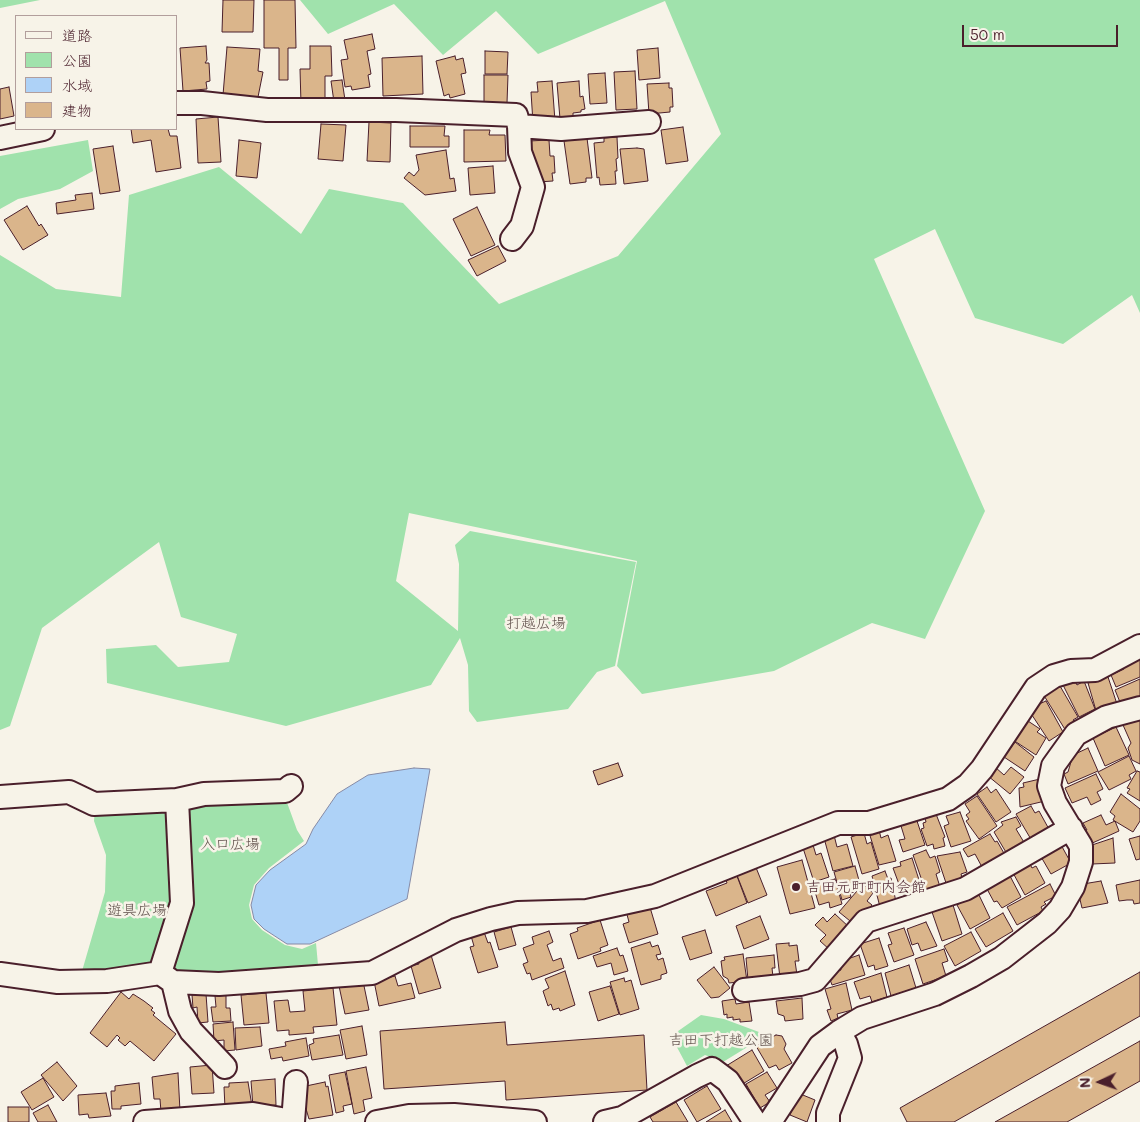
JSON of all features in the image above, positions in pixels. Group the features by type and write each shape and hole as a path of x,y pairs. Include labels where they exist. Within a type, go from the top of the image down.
{"street":[{"path":"178,103 202,103 267,110 396,110 516,116 520,152 533,187 522,226 512,239"},
{"path":"518,126 561,129 650,122"},
{"path":"0,138 38,130"},
{"path":"0,974 58,982 166,977 227,984 372,973 456,930 491,919 518,913 587,912 655,896 838,823 869,822 948,799 968,785 982,769 1036,688 1054,676 1071,671 1095,670 1140,646"},
{"path":"770,1122 820,1046 839,1032 862,1018 935,994 971,976 1002,958 1048,923 1060,909 1073,887 1081,862 1081,846 1055,803 1049,786 1053,766 1076,734 1107,718 1140,708"},
{"path":"0,797 69,792 94,804 177,800 204,794 285,791 291,786"},
{"path":"177,800 182,903 169,950 166,977 180,1011 191,1030 225,1066"},
{"path":"744,990 800,984 815,980 866,921 965,888 1071,828"},
{"path":"828,1122 828,1113 850,1058 846,1044 839,1032"},
{"path":"605,1122 622,1118 712,1069 728,1081 756,1122"},
{"path":"145,1122 254,1114 293,1122 296,1082"},
{"path":"378,1122 409,1116 454,1115 535,1122"}],"green space":[{"path":"0,0 40,0 0,8"},
{"name":"打越広場","path":"300,0 1140,0 1140,313 1132,295 1063,344 975,318 935,229 874,259 985,511 925,639 872,623 774,671 642,694 617,666 637,561 409,513 396,581 458,631 459,564 455,545 470,531 636,562 615,666 597,672 568,709 477,722 469,711 468,665 460,638 431,685 286,726 107,683 106,649 156,645 178,667 229,662 237,634 181,617 159,542 42,628 10,726 0,730 0,255 56,289 121,297 129,195 219,167 301,234 329,189 403,203 499,304 618,256 721,134 665,1 538,54 496,11 443,55 394,4 328,34"},
{"path":"88,140 93,171 60,189 18,199 0,209 0,156"},
{"name":"入口広場","path":"285,797 297,830 304,841 269,868 254,885 249,905 252,919 262,930 285,945 302,949 316,943 318,965 175,976 171,971 182,806"},
{"name":"遊具広場","path":"173,808 175,911 156,964 80,978 105,892 106,855 94,821 95,809"},
{"name":"吉田下打越公園","path":"701,1015 724,1019 767,1035 723,1062 705,1055 687,1066 671,1036"}],"water":[{"path":"414,768 430,769 407,899 310,944 287,944 264,929 254,919 251,905 256,885 270,870 306,844 313,829 337,794 368,775"}],"building":[{"path":"223,0 254,0 253,32 222,32"},
{"path":"264,0 295,0 296,48 288,48 288,80 279,80 279,48 264,48"},
{"path":"372,34 375,49 367,51 371,74 368,75 370,87 352,90 351,86 345,87 341,60 348,59 344,40"},
{"path":"206,46 207,60 205,63 209,63 210,81 206,82 207,89 183,91 180,48"},
{"path":"310,46 331,46 332,76 325,76 325,104 301,104 300,69 310,69"},
{"path":"227,47 260,49 258,71 263,72 258,97 223,95"},
{"path":"658,48 660,78 639,80 637,50"},
{"path":"485,51 508,52 507,74 485,74"},
{"path":"422,56 423,94 383,96 382,58"},
{"path":"455,56 456,60 463,58 466,73 461,74 465,94 450,98 449,94 444,96 436,61"},
{"path":"635,71 637,109 616,110 614,72"},
{"path":"605,73 607,103 590,104 588,74"},
{"path":"484,75 508,75 507,103 484,102"},
{"path":"342,80 345,100 334,102 331,81"},
{"path":"552,81 555,121 533,123 531,92 538,92 537,82"},
{"path":"579,81 580,97 583,96 585,109 581,110 581,112 573,113 573,118 560,119 557,83"},
{"path":"669,83 669,88 672,88 673,107 670,107 670,112 649,114 647,84"},
{"path":"9,87 14,116 0,119 0,89"},
{"path":"218,117 221,162 198,163 196,119"},
{"path":"369,122 391,123 390,162 367,161"},
{"path":"321,124 346,125 343,161 318,159"},
{"path":"410,126 445,126 444,136 449,136 449,147 410,147"},
{"path":"683,127 688,161 666,164 661,130"},
{"path":"131,130 168,130 170,136 177,136 181,168 156,172 151,140 133,143"},
{"path":"464,130 490,130 489,135 505,135 506,161 464,162"},
{"path":"617,137 616,184 600,185 599,177 597,178 594,143 604,142 604,138"},
{"path":"587,138 592,178 586,178 586,182 570,184 564,141"},
{"path":"239,140 261,143 257,178 236,176"},
{"path":"549,140 550,156 554,156 555,173 552,173 553,181 538,182 529,141"},
{"path":"113,146 120,191 100,194 93,149"},
{"path":"620,149 644,149 648,181 624,184"},
{"path":"446,150 450,179 454,178 456,191 425,195 404,178 409,172 414,176 419,170 416,155"},
{"path":"493,166 495,193 470,195 468,168"},
{"path":"92,193 94,209 57,214 56,203 76,200 75,195"},
{"path":"27,206 39,226 41,224 48,235 23,250 4,220"},
{"path":"477,207 495,245 471,256 453,219"},
{"path":"498,246 506,261 477,276 468,260"},
{"path":"1140,655 1140,677 1116,687 1111,675 1124,669 1122,666"},
{"path":"1108,677 1118,707 1097,714 1088,683"},
{"path":"1074,679 1077,685 1084,681 1095,709 1079,717 1063,685"},
{"path":"1140,679 1140,700 1122,707 1115,690"},
{"path":"1060,686 1078,717 1073,720 1076,724 1066,731 1043,694"},
{"path":"1046,701 1063,732 1049,741 1028,709"},
{"path":"1140,718 1140,764 1132,760 1128,748 1131,743 1123,725"},
{"path":"1028,721 1040,729 1037,732 1046,738 1036,755 1010,738 1016,728 1021,731"},
{"path":"1116,727 1129,755 1105,766 1093,738"},
{"path":"1015,742 1034,757 1025,771 1004,757"},
{"path":"1088,748 1098,771 1068,784 1064,774 1068,772 1073,755"},
{"path":"1129,756 1136,771 1129,775 1131,779 1109,790 1098,772"},
{"path":"618,763 623,776 598,785 593,771"},
{"path":"995,767 1004,775 1011,767 1024,777 1010,794 988,776"},
{"path":"1137,771 1140,772 1140,801 1127,793 1130,789 1127,788"},
{"path":"1096,774 1103,789 1097,792 1101,800 1091,805 1087,797 1072,803 1065,788"},
{"path":"1040,779 1045,801 1020,807 1019,788 1024,787 1023,783"},
{"path":"987,787 991,793 996,789 1011,812 996,822 977,794"},
{"path":"1121,794 1140,809 1140,821 1133,832 1113,820 1115,816 1110,812"},
{"path":"977,796 997,826 979,839 966,821 969,819 966,815 970,812 965,804"},
{"path":"1031,806 1035,813 1039,811 1050,831 1032,841 1016,814"},
{"path":"960,812 971,841 951,847 944,826 949,824 946,816"},
{"path":"936,814 945,837 943,838 945,846 934,849 933,844 927,846 921,829 924,828 925,818"},
{"path":"1101,815 1106,825 1115,821 1119,831 1088,845 1083,832 1087,830 1083,823"},
{"path":"1016,817 1021,826 1016,829 1025,844 1007,854 994,832 1003,825 1001,822"},
{"path":"916,818 925,845 903,852 899,840 905,839 901,826 903,825 902,822"},
{"path":"878,826 881,838 888,835 896,861 879,865 868,829"},
{"path":"864,833 867,844 871,842 879,869 862,874 851,837"},
{"path":"990,834 995,842 997,841 1005,855 982,867 975,854 968,857 963,849"},
{"path":"834,835 837,847 847,844 853,866 833,871 824,838"},
{"path":"1140,836 1140,859 1136,860 1129,839"},
{"path":"1113,838 1115,863 1092,864 1086,847"},
{"path":"1060,843 1071,863 1051,874 1040,855"},
{"path":"813,845 816,855 821,853 829,877 814,882 803,848"},
{"path":"926,850 930,858 935,856 940,872 936,874 940,887 926,892 913,855"},
{"path":"960,852 967,872 961,874 963,881 947,886 937,856"},
{"path":"912,858 920,883 916,885 917,890 903,895 893,868 901,866 900,862"},
{"name":"吉田元町町内会館","path":"802,860 815,908 790,914 777,867"},
{"path":"1029,862 1032,868 1036,866 1045,883 1025,895 1012,871"},
{"path":"755,865 767,895 748,903 736,873"},
{"path":"855,866 860,884 852,886 854,892 850,893 851,897 842,900 834,872"},
{"path":"885,871 888,879 891,878 896,902 880,907 872,876"},
{"path":"737,876 747,903 716,916 706,891 727,883 726,880"},
{"path":"1010,876 1021,897 1002,908 997,901 994,902 987,889"},
{"path":"835,879 842,904 830,908 829,902 819,905 813,885"},
{"path":"1140,880 1140,903 1134,904 1133,900 1119,901 1116,885"},
{"path":"1101,881 1108,903 1082,908 1078,891 1083,884"},
{"path":"863,884 873,893 867,901 872,905 855,925 839,912"},
{"path":"1050,884 1056,896 1044,902 1046,904 1041,907 1043,911 1017,925 1007,907"},
{"path":"978,893 990,918 970,929 957,905"},
{"path":"649,904 658,934 629,943 623,924 629,922 626,911"},
{"path":"953,905 962,934 942,941 932,912"},
{"path":"1003,913 1013,931 986,947 975,929"},
{"path":"835,914 850,928 830,950 820,941 826,935 815,925 823,917 827,922"},
{"path":"760,916 769,939 744,949 736,926"},
{"path":"600,920 608,945 600,948 601,951 578,959 570,934 578,931 577,928"},
{"path":"926,922 937,946 921,951 918,943 912,945 907,929"},
{"path":"511,927 516,945 499,950 494,932"},
{"path":"904,928 914,955 894,962 888,945 892,944 888,933"},
{"path":"705,930 712,953 690,960 682,937"},
{"path":"549,931 553,942 547,945 553,961 561,958 564,968 532,980 530,973 527,974 523,964 528,962 523,948 534,944 532,937"},
{"path":"484,932 488,943 490,942 498,967 478,973 470,947 474,946 471,936"},
{"path":"971,932 981,951 955,966 944,946"},
{"path":"879,938 888,966 875,970 874,965 868,967 860,944"},
{"path":"650,942 652,947 658,945 661,954 656,955 658,960 663,958 667,973 661,975 661,979 641,985 631,948"},
{"path":"789,943 789,946 797,945 799,961 795,961 797,975 780,978 776,944"},
{"path":"617,948 620,956 623,955 628,971 614,975 611,963 597,967 593,956"},
{"path":"944,949 948,961 942,963 946,976 923,984 915,959"},
{"path":"743,954 747,981 729,983 728,979 723,976 721,961 725,960 724,957"},
{"path":"431,955 441,988 419,994 411,966 419,964 418,961"},
{"path":"774,955 775,968 772,968 773,977 748,980 746,958"},
{"path":"859,955 865,975 832,985 828,974 841,970 839,962"},
{"path":"909,965 916,988 891,996 885,973"},
{"path":"714,967 730,988 719,997 711,998 697,980"},
{"path":"565,971 575,1005 560,1011 559,1008 553,1010 551,1004 548,1006 543,991 549,988 545,979"},
{"path":"1140,972 1140,1016 954,1122 907,1122 900,1108"},
{"path":"881,973 887,997 872,1002 870,996 860,999 854,982"},
{"path":"395,976 398,986 411,983 415,998 379,1006 374,981"},
{"path":"624,978 625,982 631,980 639,1009 620,1015 610,982"},
{"path":"363,981 369,1010 345,1014 339,986"},
{"path":"846,983 852,1010 837,1014 838,1018 831,1021 827,1010 831,1009 825,989"},
{"path":"610,986 619,1014 598,1021 589,992"},
{"path":"333,988 337,1025 313,1027 314,1033 289,1035 289,1030 277,1031 274,1001 288,1000 290,1012 305,1011 303,991"},
{"path":"121,992 129,999 133,994 144,1001 153,1008 151,1010 155,1013 153,1015 176,1034 154,1061 130,1041 125,1046 118,1040 120,1038 117,1035 107,1047 90,1033"},
{"path":"266,993 269,1023 244,1025 241,995"},
{"path":"206,994 208,1022 198,1023 197,1007 193,1008 192,995"},
{"path":"226,995 226,1008 230,1008 231,1021 213,1022 211,1007 216,1007 215,996"},
{"path":"802,998 803,1019 785,1021 784,1016 778,1014 776,1001"},
{"path":"735,999 736,1004 749,1002 752,1021 740,1022 740,1019 733,1020 733,1017 727,1018 727,1014 724,1015 722,1001"},
{"path":"233,1022 235,1050 224,1051 224,1040 214,1041 213,1024"},
{"path":"505,1022 507,1045 644,1035 647,1090 506,1100 505,1081 384,1089 380,1031"},
{"path":"362,1026 367,1055 346,1059 340,1030"},
{"path":"260,1027 262,1046 236,1050 235,1028"},
{"path":"339,1035 343,1055 312,1060 309,1045 314,1043 313,1039"},
{"path":"776,1035 782,1036 786,1044 784,1049 792,1063 779,1070 776,1065 769,1068 756,1046"},
{"path":"306,1038 309,1056 283,1061 282,1057 271,1059 269,1049 286,1046 285,1042"},
{"path":"1140,1041 1140,1081 1067,1122 995,1122"},
{"path":"752,1050 764,1071 741,1085 726,1066"},
{"path":"57,1062 77,1086 63,1101 41,1075"},
{"path":"212,1065 214,1093 192,1094 190,1067"},
{"path":"366,1067 372,1098 363,1100 365,1111 354,1114 346,1071"},
{"path":"345,1072 352,1104 343,1106 344,1111 336,1113 329,1075"},
{"path":"767,1072 777,1088 765,1095 770,1102 760,1108 746,1084"},
{"path":"178,1073 180,1111 161,1112 160,1099 154,1099 152,1077"},
{"path":"43,1078 54,1097 32,1110 21,1092"},
{"path":"275,1079 276,1105 253,1107 251,1081"},
{"path":"248,1082 252,1106 225,1108 224,1087 229,1087 229,1083"},
{"path":"325,1082 326,1087 328,1086 333,1115 309,1119 304,1102 306,1101 306,1086"},
{"path":"139,1083 141,1104 121,1106 121,1109 112,1109 111,1091 115,1091 115,1086"},
{"path":"707,1086 721,1109 697,1122 684,1100"},
{"path":"106,1093 111,1116 89,1118 88,1114 79,1115 78,1095"},
{"path":"798,1093 815,1100 807,1122 790,1115"},
{"path":"676,1102 688,1122 653,1122 650,1117"},
{"path":"48,1105 57,1122 38,1122 33,1113"},
{"path":"8,1107 29,1107 29,1122 8,1122"},
{"path":"725,1110 732,1122 706,1122"}],"place":[{"name":"吉田元町町内会館","path":"796,887"}]}
